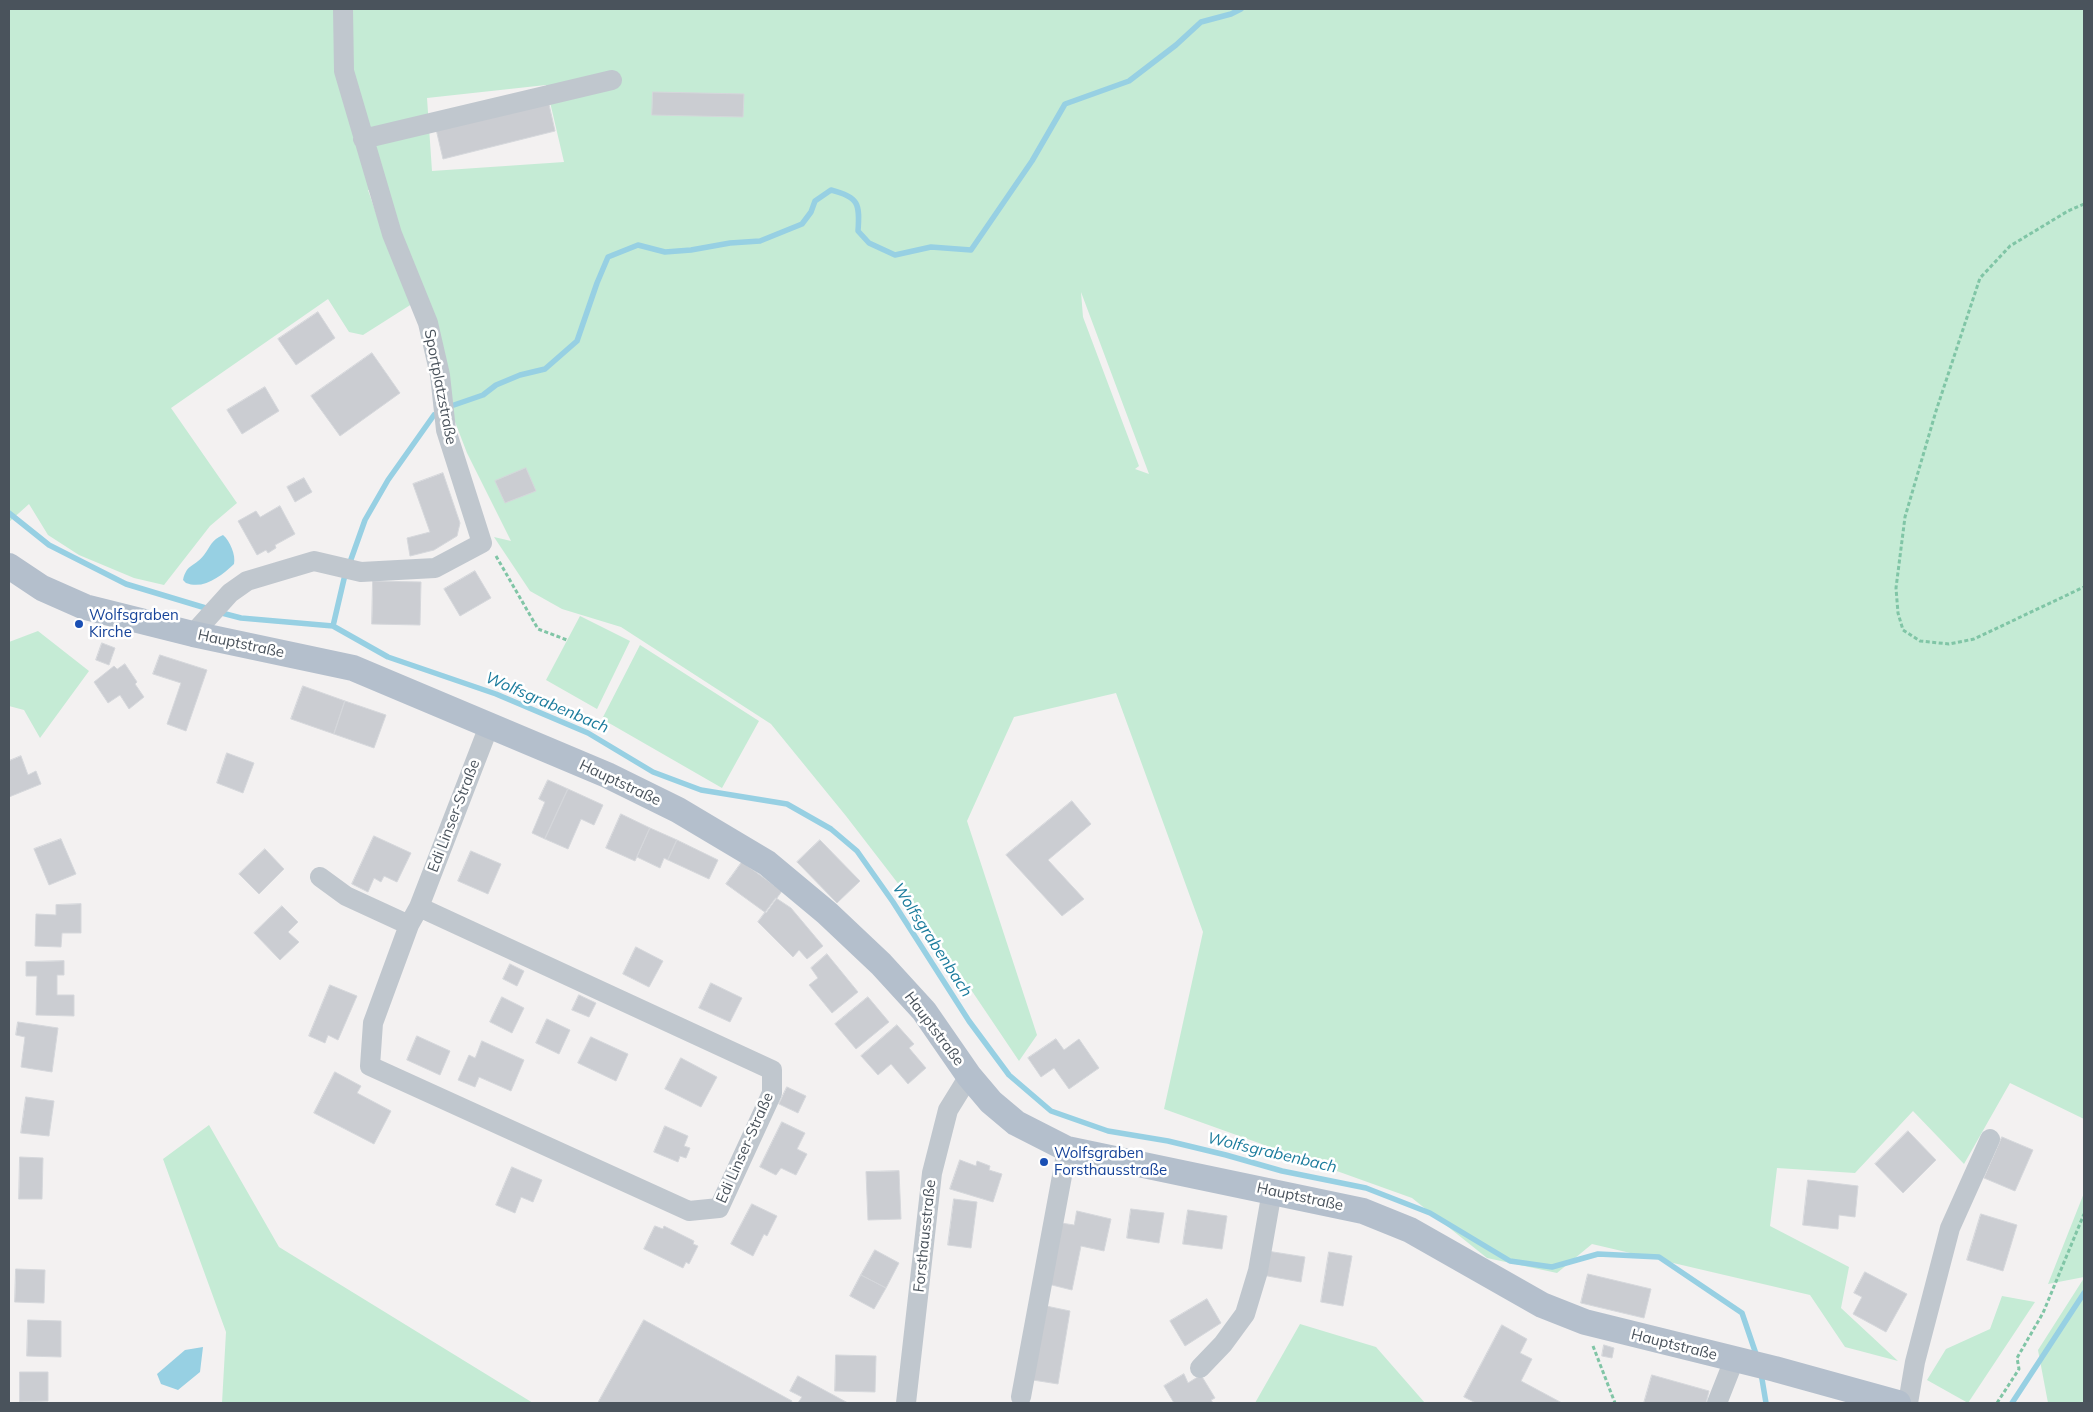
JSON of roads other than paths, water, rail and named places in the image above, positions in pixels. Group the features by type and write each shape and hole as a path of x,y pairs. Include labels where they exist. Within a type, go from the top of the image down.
{"main road":[{"name":"Hauptstraße","path":"9,566 42,588 85,607 201,626 353,668 625,784 678,810 767,864 826,913 881,964 924,1011 969,1076 991,1102 1016,1123 1067,1149 1363,1210 1410,1230 1542,1305 1584,1322 1775,1369 1898,1403"}],"street":[{"name":"Sportplatzstraße","path":"201,626 230,593 247,581 314,561 361,572 436,568 482,543 446,430 440,376 428,324 392,234 344,71 343,9"},
{"path":"363,139 612,80"},
{"name":"Edi Linser-Straße","path":"420,907 772,1070 772,1093 719,1208 689,1211 370,1066 374,1023 409,925 420,907 489,726"},
{"path":"320,877 346,896 409,925"},
{"name":"Forsthausstraße","path":"906,1403 932,1173 948,1110 969,1076"},
{"path":"1908,1403 1915,1362 1950,1228 1990,1139"},
{"path":"1020,1397 1067,1149"},
{"path":"1200,1368 1223,1344 1244,1314 1258,1271 1272,1191"},
{"path":"1717,1403 1742,1362"}],"water":[{"path":"223,535 232,548 234,564 212,581 199,585 186,583 183,580 189,568 201,559 214,541"},
{"path":"203,1347 200,1372 178,1390 161,1384 157,1374 185,1350"}],"waterway":[{"path":"454,405 483,395 496,385 520,375 545,369 577,341 608,257 638,245 665,252 760,241 802,224 811,212 815,201 831,190 847,196 856,203 859,214 858,231 869,243 895,255 931,247 971,250 1032,161 1065,104 1129,81 1176,45 1201,22 1231,14 1241,9"},
{"path":"333,626 344,579 365,520 388,480 434,415"},
{"name":"Wolfsgrabenbach","path":"9,513 49,545 126,584 209,609"},
{"name":"Wolfsgrabenbach","path":"218,612 241,618 333,626 388,657 496,694 588,733 653,772 701,790 787,804 831,829 857,851 893,902 969,1021 1009,1075 1051,1111 1108,1131 1168,1141 1282,1171 1366,1188 1430,1213 1510,1261 1552,1267 1598,1254 1659,1257 1742,1313 1757,1357"},
{"path":"2012,1403 2084,1293"},
{"name":"Wolfsgrabenbach","path":"1761,1373 1766,1403"}],"place":[{"name":"Wolfsgraben Kirche","path":"79,624"},
{"name":"Wolfsgraben Forsthausstraße","path":"1044,1162"}]}
